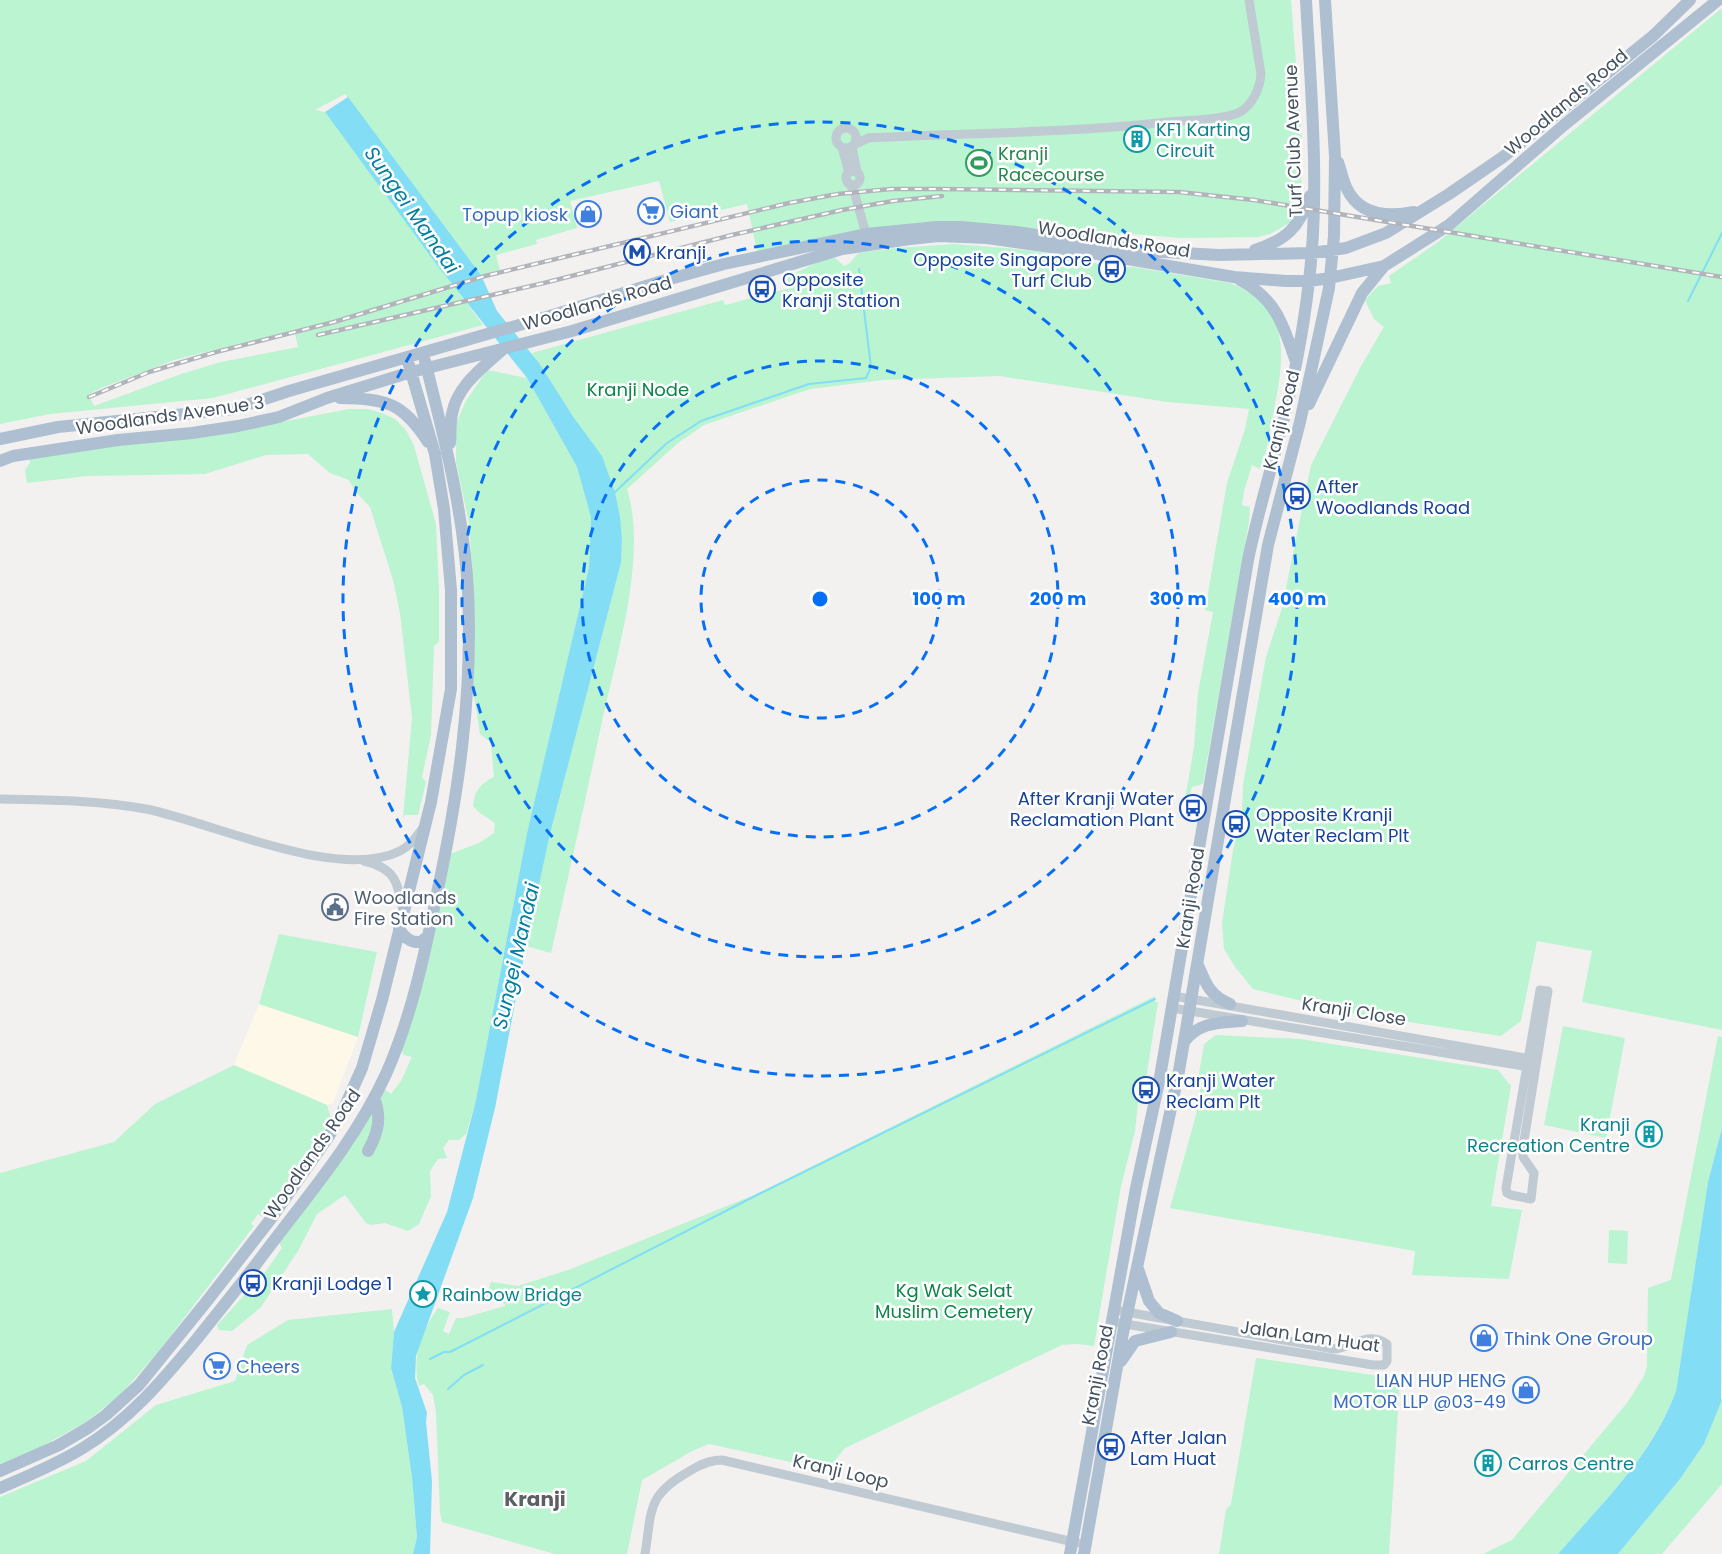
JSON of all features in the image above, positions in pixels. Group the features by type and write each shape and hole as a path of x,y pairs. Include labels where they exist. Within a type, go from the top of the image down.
{"main road":[{"path":"1325,0 1335,156 1333,249"},
{"name":"Woodlands Road","path":"0,1472 58,1445 106,1415 164,1356 270,1220 329,1136 352,1091 371,1042 431,802 451,689 451,590 444,509 435,453 408,358 724,264 866,234 961,227 1016,232 1145,251 1241,255 1312,253 1346,248 1386,233 1503,157 1653,36 1690,0"},
{"name":"Woodlands Road","path":"411,372 572,331 842,249 920,238 964,237 1032,244 1234,277 1309,281 1384,266 1449,225 1564,126 1718,0"},
{"name":"Turf Club Avenue","path":"1305,1 1315,178 1309,281"},
{"path":"1335,156 1347,190 1368,211 1387,216 1419,212"},
{"path":"1241,255 1278,241 1293,230 1303,216 1315,178"},
{"name":"Kranji Road","path":"1071,1548 1120,1317 1137,1268 1184,1043 1267,554 1300,422 1330,278 1333,249"},
{"path":"1300,422 1362,293 1384,266"},
{"path":"1234,277 1252,286 1270,303 1280,320 1296,360"},
{"name":"Kranji Road","path":"1085,1549 1116,1369 1136,1188 1153,1118 1248,560 1257,514 1279,440 1296,360 1309,281"},
{"path":"556,314 555,327 572,331"},
{"path":"449,453 452,413 461,392 477,372 505,347"},
{"name":"Woodlands Road","path":"0,1488 83,1448 124,1419 154,1390 230,1299 316,1186 358,1125 390,1064 410,1008 428,936 455,806 467,707 468,591 461,524 449,453 423,354"},
{"name":"Woodlands Avenue 3","path":"0,439 58,427 234,409 289,391 408,358"},
{"name":"Woodlands Avenue 3","path":"0,463 19,455 118,440 192,433 279,417 327,398 411,372"},
{"path":"327,398 369,400 398,408 416,424 435,453"},
{"path":"399,929 405,938 411,941 421,942 428,936"},
{"path":"1198,965 1217,999 1230,1004"},
{"path":"1184,1043 1192,1032 1201,1027 1242,1021"},
{"path":"368,1151 379,1124 374,1098"},
{"path":"1136,1188 1154,1188"},
{"path":"1116,1369 1135,1341 1174,1327 1149,1301 1137,1268"}],"street":[{"path":"868,138 846,127 838,131 836,140 849,146 868,138 1105,129 1217,117 1240,112 1256,94 1261,80 1248,0"},
{"path":"855,132 857,137 849,146 853,180 866,234"},
{"path":"0,800 85,801 130,807 171,815 293,852 359,860 380,865 392,875 403,912"},
{"path":"359,860 393,854 402,850 411,844 425,825"},
{"path":"1532,1063 1523,1147 1523,1157 1534,1173 1530,1198 1511,1195 1506,1188 1532,1063 1548,991 1540,990 1532,1063"},
{"name":"Kranji Close","path":"1173,1002 1242,1021 1532,1063"},
{"name":"Kranji Close","path":"1190,1005 1230,1004 1532,1063"},
{"name":"Jalan Lam Huat","path":"1120,1317 1373,1365 1384,1365 1387,1361 1387,1344 1376,1339 1363,1339 1344,1349 1334,1349 1174,1327"},
{"name":"Kranji Loop","path":"645,1554 652,1507 661,1491 673,1481 713,1460 733,1463 1071,1548 1085,1549"}],"shaded area":[{"path":"259,1004 358,1037 333,1103 327,1105 234,1065"}],"green space":[{"name":"Kranji Racecourse","path":"0,0 1291,0 1302,140 1301,192 1296,214 1291,222 1270,234 1258,237 1181,238 1120,233 1118,240 1023,229 839,234 757,251 747,204 670,222 659,181 570,201 577,228 536,240 537,244 496,255 500,270 481,275 345,94 315,110 325,112 483,325 213,398 50,414 0,424","holes":["294,330 298,347 221,362 94,406 88,395 174,360"]},
{"path":"1722,8 1722,1030 1582,1002 1592,951 1537,941 1521,1021 1501,1036 1356,1014 1253,989 1224,949 1222,923 1233,850 1242,814 1243,785 1266,657 1282,608 1311,465 1361,366 1384,327 1374,319 1365,300 1378,286 1391,283 1389,276 1438,242"},
{"name":"Kranji Node","path":"954,244 1072,257 1108,267 1108,270 1119,271 1120,268 1133,267 1230,283 1251,294 1265,307 1275,321 1280,338 1281,355 1277,394 1263,462 1260,469 1252,465 1244,491 1242,505 1250,507 1249,522 1203,784 1192,787 1182,817 1194,747 1198,693 1213,612 1205,610 1227,483 1245,429 1249,409 1168,402 999,376 883,380 810,389 704,425 678,443 627,489 633,516 634,545 628,607 551,953 526,946 550,834 621,563 622,540 615,492 574,418 532,353 723,300 725,305 790,288 787,277 824,259 834,257 844,266 850,263 858,253"},
{"path":"487,370 527,378 577,467 591,516 589,567 527,833 476,1100 466,1134 459,1140 449,1140 443,1148 447,1158 438,1159 430,1171 431,1196 419,1224 408,1231 385,1223 370,1225 345,1195 317,1214 298,1251 261,1307 232,1331 219,1330 217,1325 263,1275 282,1248 279,1243 382,1087 391,1094 401,1081 412,1057 404,1055 400,1049 450,854 479,843 494,833 495,823 473,806 479,788 494,777 491,743 480,734 473,689 472,570 469,523 456,462 457,421 466,401"},
{"path":"349,409 368,409 382,413 395,419 406,430 414,446 436,524 439,642 434,646 431,735 422,777 426,782 418,815 405,815 403,818 412,718 400,613 393,580 370,507 355,491 349,480 330,473 308,454 266,455 205,474 87,476 27,483 25,470 30,463 29,456 281,422"},
{"path":"279,934 377,952 358,1037 259,1004"},
{"name":"Kg Wak Selat Muslim Cemetery","path":"1155,996 1155,1002 1158,1002 1146,1079 1139,1092 1135,1131 1121,1186 1094,1346 1062,1345 845,1448 827,1470 709,1444 692,1451 642,1480 627,1554 555,1554 442,1522 436,1413 433,1395 424,1384 419,1386 416,1365 419,1345 438,1308 450,1312 443,1331 449,1334 456,1318 505,1306 505,1304 486,1297 491,1282 518,1286 571,1269 754,1195"},
{"path":"1563,1026 1625,1038 1606,1138 1544,1125"},
{"path":"1216,1035 1300,1039 1498,1070 1511,1086 1491,1206 1522,1210 1509,1279 1412,1275 1415,1251 1170,1208 1196,1115 1204,1044"},
{"path":"1718,1036 1722,1037 1722,1128 1708,1182 1676,1391 1666,1415 1640,1457 1609,1497 1558,1554 1483,1554 1512,1540 1627,1403 1644,1376 1647,1366 1648,1288 1671,1280"},
{"path":"234,1065 327,1105 331,1119 307,1157 262,1217 258,1214 251,1224 254,1226 159,1351 119,1396 86,1422 22,1457 0,1465 0,1173 114,1142 155,1104"},
{"path":"1609,1230 1628,1231 1627,1264 1608,1263"},
{"path":"392,1309 394,1332 391,1368 402,1407 412,1478 417,1537 413,1554 0,1554 0,1497 86,1461 156,1405 235,1381 247,1345 288,1320"},
{"path":"1256,1358 1400,1379 1389,1554 1219,1554 1226,1510 1231,1504"},
{"path":"1722,1398 1722,1484 1662,1554 1618,1554 1680,1479 1704,1444"}],"water":[{"name":"Sungei Mandai","path":"348,97 481,275 497,311 539,363 574,418 602,456 615,492 622,540 621,563 550,834 495,1108 473,1198 416,1356 415,1378 427,1413 432,1481 430,1554 413,1554 417,1537 412,1478 402,1407 391,1368 394,1332 447,1212 476,1100 527,833 589,567 591,517 577,467 527,378 437,265 325,112"},
{"path":"1722,1128 1721,1402 1704,1444 1680,1479 1618,1554 1558,1554 1609,1497 1640,1457 1666,1415 1676,1391 1708,1182"}],"waterway":[{"path":"1688,301 1722,233"},
{"path":"614,493 667,443 701,421 809,384 866,378 871,367 859,269"},
{"path":"430,1359 444,1352 450,1352 757,1195 1155,999"},
{"path":"448,1389 464,1375 483,1365"}],"railway":[{"path":"89,397 149,372 216,352 334,322 485,276 789,203 838,194 891,189 1179,192 1254,200 1722,277"},
{"path":"318,335 544,283 732,235 842,210 893,201 942,196"}],"place":[{"name":"KF1 Karting Circuit","path":"1137,139"},
{"name":"Kranji Racecourse","path":"979,163"},
{"name":"Giant","path":"651,211"},
{"name":"Topup kiosk","path":"588,214"},
{"name":"Kranji","path":"637,252"},
{"name":"Opposite Singapore Turf Club","path":"1112,269"},
{"name":"Opposite Kranji Station","path":"762,289"},
{"name":"After Woodlands Road","path":"1297,496"},
{"name":"After Kranji Water Reclamation Plant","path":"1193,808"},
{"name":"Opposite Kranji Water Reclam Plt","path":"1236,824"},
{"name":"Woodlands Fire Station","path":"335,907"},
{"name":"Kranji Water Reclam Plt","path":"1146,1090"},
{"name":"Kranji Recreation Centre","path":"1649,1134"},
{"name":"Kranji Lodge 1","path":"253,1283"},
{"name":"Rainbow Bridge","path":"423,1294"},
{"name":"Think One Group","path":"1484,1338"},
{"name":"Cheers","path":"217,1366"},
{"name":"LIAN HUP HENG MOTOR LLP @03-49","path":"1526,1390"},
{"name":"After Jalan Lam Huat","path":"1111,1447"},
{"name":"Carros Centre","path":"1488,1463"}],"district":[{"name":"Kranji","path":"535,1499"}]}
